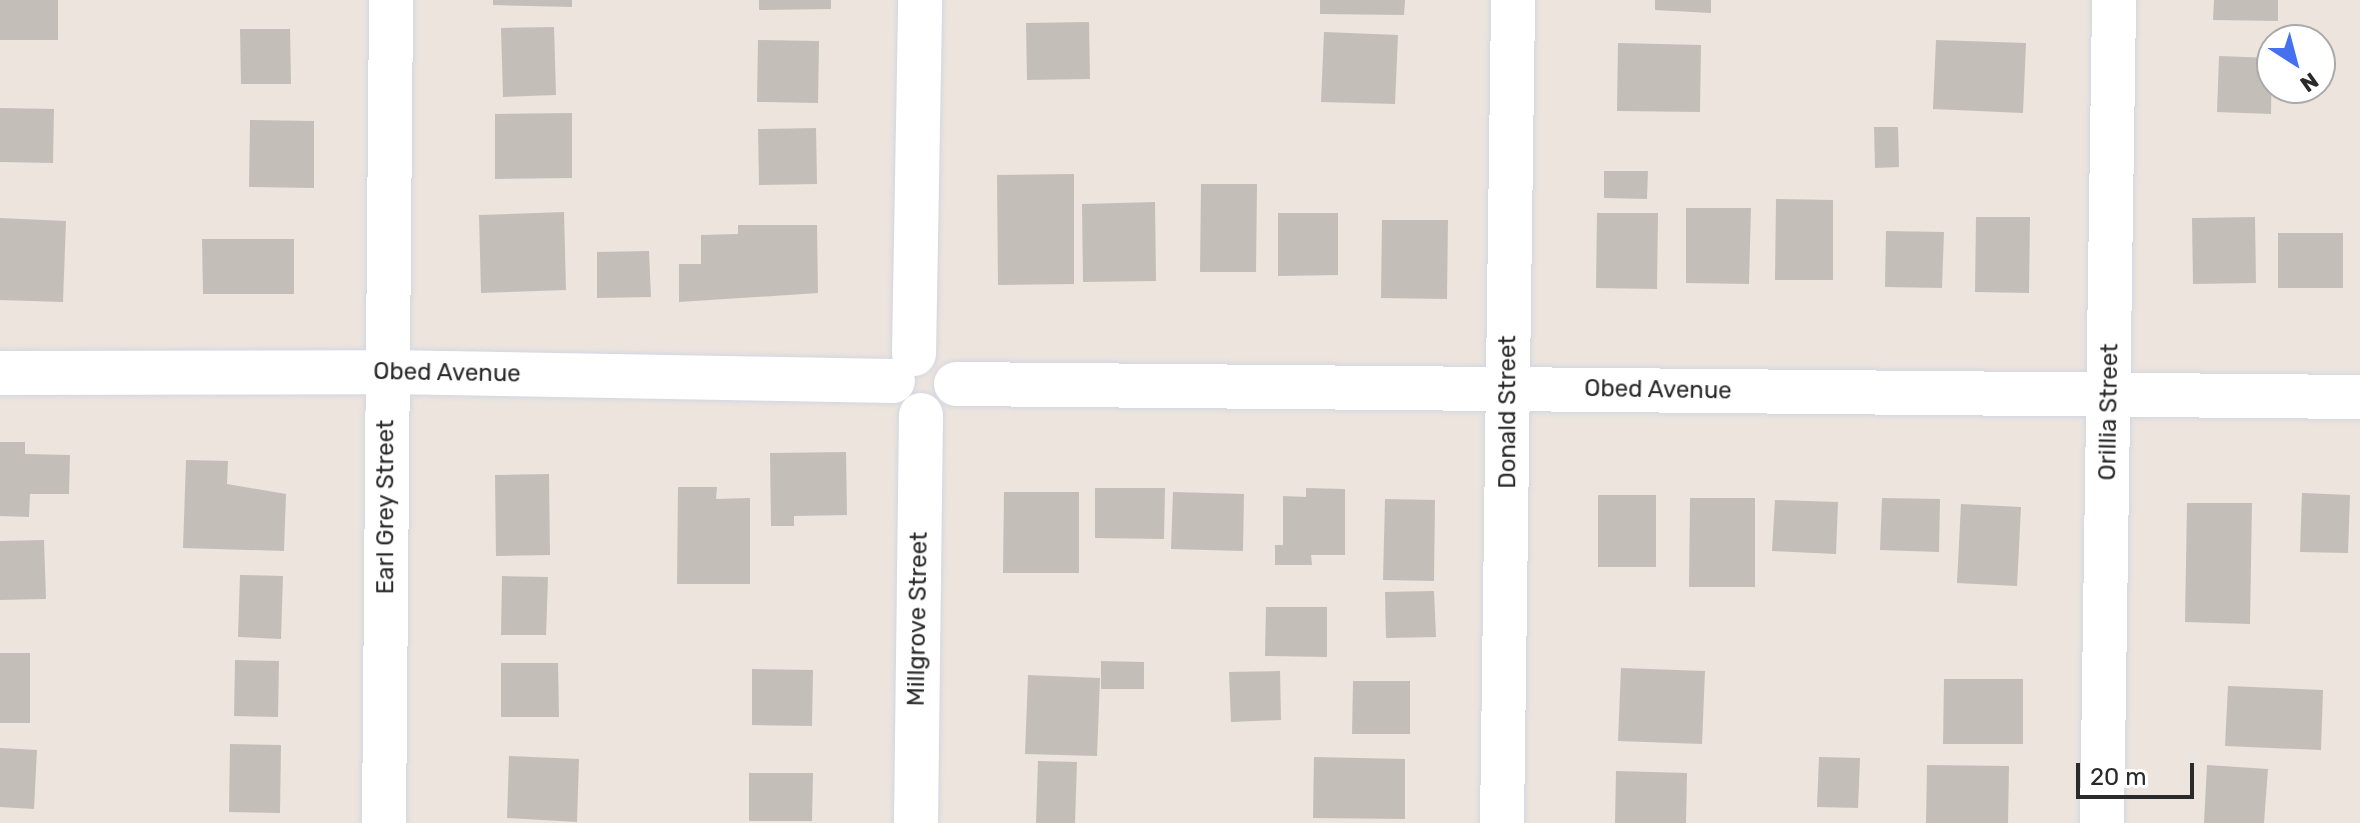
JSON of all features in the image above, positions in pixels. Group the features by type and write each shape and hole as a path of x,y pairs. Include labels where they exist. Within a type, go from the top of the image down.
{"street":[{"name":"Earl Grey Street","path":"384,823 391,0"},
{"path":"904,368 943,359 956,384 941,411 921,415 897,400 904,368 920,0"},
{"name":"Donald Street","path":"1502,823 1513,0"},
{"name":"Orillia Street","path":"2102,823 2114,0"},
{"name":"Obed Avenue","path":"0,373 904,368"},
{"name":"Obed Avenue","path":"956,384 2360,397"},
{"name":"Millgrove Street","path":"916,823 921,415"}],"building":[{"path":"0,0 58,0 58,40 0,40"},
{"path":"493,0 572,0 572,7 493,5"},
{"path":"759,0 831,0 831,9 759,10"},
{"path":"1320,0 1405,0 1404,15 1320,14"},
{"path":"1655,0 1711,0 1711,13 1655,10"},
{"path":"2214,0 2278,0 2278,21 2213,20"},
{"path":"1089,22 1090,79 1027,80 1026,23"},
{"path":"554,27 556,95 503,97 501,28"},
{"path":"240,29 290,29 291,84 241,84"},
{"path":"1324,32 1398,35 1395,104 1321,102"},
{"path":"758,40 819,41 818,103 757,102"},
{"path":"1936,40 2026,43 2023,113 1933,109"},
{"path":"1618,43 1701,45 1700,112 1617,111"},
{"path":"2219,56 2256,57 2256,104 2271,104 2271,114 2217,112"},
{"path":"0,108 54,109 53,163 0,162"},
{"path":"572,113 572,178 495,179 495,114"},
{"path":"250,120 314,121 314,188 249,187"},
{"path":"1874,127 1898,127 1899,167 1875,168"},
{"path":"816,128 817,184 759,185 758,129"},
{"path":"1604,171 1648,171 1647,199 1604,198"},
{"path":"1074,174 1074,284 998,285 997,175"},
{"path":"1201,184 1257,184 1256,272 1200,272"},
{"path":"1776,199 1833,200 1833,280 1775,280"},
{"path":"1155,202 1156,281 1083,282 1082,204"},
{"path":"1686,208 1751,208 1749,284 1686,283"},
{"path":"564,212 566,290 481,293 479,215"},
{"path":"1278,213 1338,213 1338,275 1278,276"},
{"path":"1597,213 1658,213 1657,289 1596,288"},
{"path":"1976,217 2030,217 2029,293 1975,292"},
{"path":"2255,217 2256,283 2193,284 2192,218"},
{"path":"0,218 66,221 63,302 0,300"},
{"path":"1382,220 1448,220 1447,299 1381,298"},
{"path":"738,225 817,225 818,293 679,302 679,264 701,264 701,235 738,234"},
{"path":"1886,231 1944,232 1942,288 1885,287"},
{"path":"2278,233 2343,233 2343,288 2278,288"},
{"path":"202,239 294,239 294,294 203,294"},
{"path":"649,251 651,297 597,298 597,252"},
{"path":"0,442 25,442 25,454 70,455 69,494 30,494 29,517 0,516"},
{"path":"846,452 847,515 794,516 794,526 771,526 770,453"},
{"path":"186,460 228,461 227,484 286,494 284,551 183,548"},
{"path":"549,474 550,555 496,556 495,475"},
{"path":"678,487 717,487 716,499 750,498 750,584 677,584"},
{"path":"1095,488 1165,488 1164,539 1095,538"},
{"path":"1306,488 1345,489 1345,555 1311,555 1312,565 1275,565 1275,545 1283,545 1283,496 1306,497"},
{"path":"1004,492 1079,492 1079,573 1003,573"},
{"path":"1173,492 1244,494 1243,551 1171,549"},
{"path":"2302,493 2350,495 2348,553 2300,552"},
{"path":"1598,495 1656,495 1656,567 1598,567"},
{"path":"1690,498 1755,498 1755,587 1689,587"},
{"path":"1882,498 1940,499 1939,552 1880,550"},
{"path":"1385,499 1435,500 1434,581 1383,580"},
{"path":"1775,500 1838,502 1836,554 1772,551"},
{"path":"2187,503 2252,503 2250,624 2185,622"},
{"path":"1961,504 2021,507 2017,586 1957,583"},
{"path":"44,540 46,599 0,600 0,541"},
{"path":"240,575 283,576 281,639 238,637"},
{"path":"502,576 548,577 546,635 501,635"},
{"path":"1434,591 1436,637 1386,638 1385,592"},
{"path":"1266,607 1327,607 1327,657 1265,656"},
{"path":"0,653 30,653 30,723 0,723"},
{"path":"235,660 279,661 278,717 234,716"},
{"path":"1101,661 1144,662 1144,689 1101,689"},
{"path":"501,663 558,663 559,717 501,717"},
{"path":"1621,668 1705,671 1702,744 1618,741"},
{"path":"752,669 813,670 812,726 752,725"},
{"path":"1280,671 1281,720 1231,722 1229,672"},
{"path":"1028,675 1100,678 1097,756 1025,754"},
{"path":"1944,679 2023,679 2023,744 1943,744"},
{"path":"1353,681 1410,681 1410,734 1352,734"},
{"path":"2228,686 2323,690 2321,750 2225,746"},
{"path":"230,744 281,745 280,813 229,812"},
{"path":"0,748 37,750 34,809 0,807"},
{"path":"509,756 579,759 577,822 507,818"},
{"path":"1314,757 1405,759 1405,819 1313,818"},
{"path":"1819,757 1860,758 1858,808 1817,807"},
{"path":"1038,761 1077,762 1075,823 1036,823"},
{"path":"1927,765 2009,766 2008,823 1926,823"},
{"path":"2207,765 2268,769 2264,823 2204,823"},
{"path":"1616,771 1687,773 1686,823 1615,823"},
{"path":"749,773 813,773 812,821 749,821"}]}
